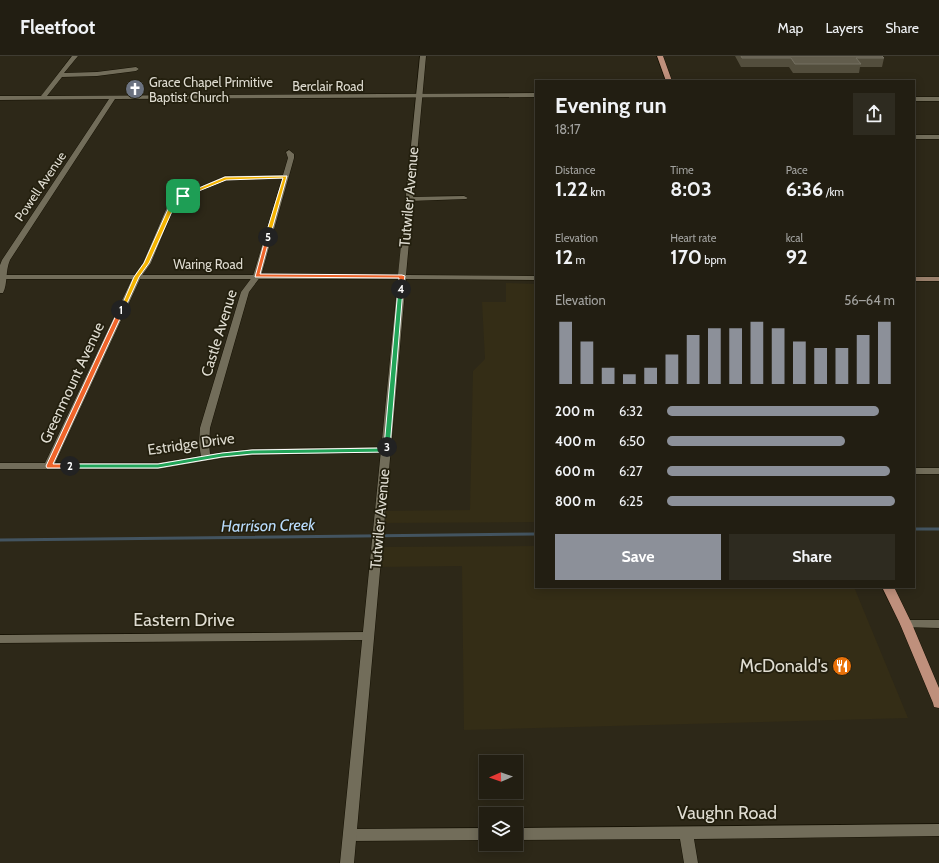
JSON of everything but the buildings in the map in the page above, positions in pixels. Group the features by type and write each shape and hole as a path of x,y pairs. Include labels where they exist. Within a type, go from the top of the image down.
{"main road":[{"path":"660,56 669,80"},
{"path":"915,279 939,279"},
{"path":"888,588 906,624 939,703"}],"street":[{"path":"42,98 75,56"},
{"name":"Tutwiler Avenue","path":"347,863 368,636 378,547 418,96 423,56"},
{"path":"61,75 97,74 136,69"},
{"name":"Berclair Road","path":"0,98 535,96"},
{"name":"Powell Avenue","path":"0,291 4,281 2,277 2,269 10,252 114,98"},
{"path":"915,99 939,99"},
{"path":"915,137 939,138"},
{"name":"Castle Avenue","path":"206,458 204,436 205,428 245,292 257,276 286,177 291,156 289,152"},
{"name":"Greenmount Avenue","path":"49,466 137,277 147,263 172,207 178,198 225,178 286,177"},
{"path":"409,199 464,198"},
{"name":"Waring Road","path":"2,277 402,276 535,278"},
{"name":"Estridge Drive","path":"0,466 158,466 252,452 386,450"},
{"path":"915,471 939,471"},
{"path":"906,624 939,624"},
{"name":"Eastern Drive","path":"0,639 368,636"},
{"name":"Vaughn Road","path":"523,834 939,830"},
{"path":"686,832 692,863"},
{"path":"350,835 479,834"}],"shaded area":[{"path":"506,283 535,284 535,522 380,523 381,511 470,510 473,371 485,359 482,302 506,302"},
{"path":"535,546 535,588 854,588 908,718 464,730 462,566 376,567 378,547"}],"waterway":[{"name":"Harrison Creek","path":"915,529 939,529"},
{"name":"Harrison Creek","path":"0,540 535,534"}],"place":[{"name":"Grace Chapel Primitive Baptist Church","path":"135,89"},
{"name":"McDonald's","path":"842,666"}],"route":[{"path":"286,177 257,276 402,276 386,450 252,452 222,455 158,466 49,466 137,277 147,263 174,202 183,196 225,178 286,177"}]}
